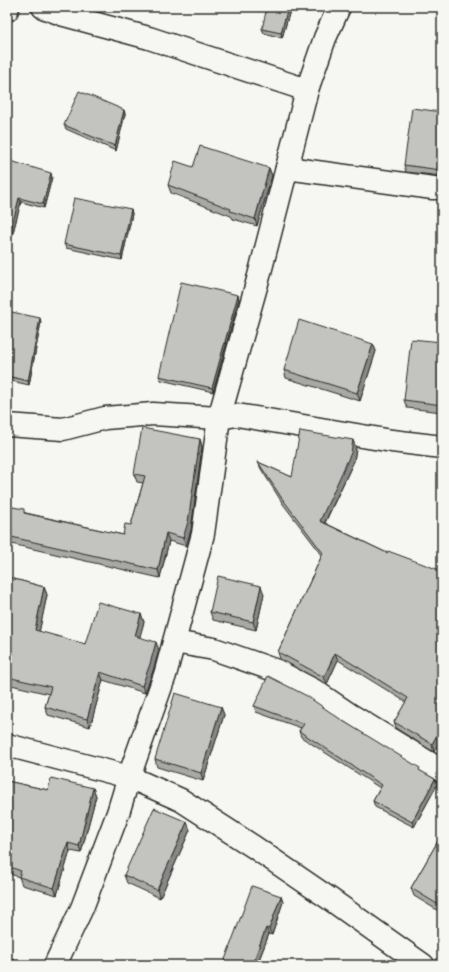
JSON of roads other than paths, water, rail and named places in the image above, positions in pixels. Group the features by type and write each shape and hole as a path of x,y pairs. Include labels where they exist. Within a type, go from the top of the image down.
{"street":[{"path":"42,7 65,11 307,90"},
{"path":"55,965 82,908 118,814 129,777 165,675 203,534 219,418 259,276 307,90 325,38 339,7"},
{"path":"287,168 442,188"},
{"path":"7,425 63,429 105,418 154,414 219,418 237,415 392,441 442,447"},
{"path":"174,642 214,649 277,671 315,691 352,716 442,771"},
{"path":"7,745 129,777 181,800 254,847 423,965"}]}
